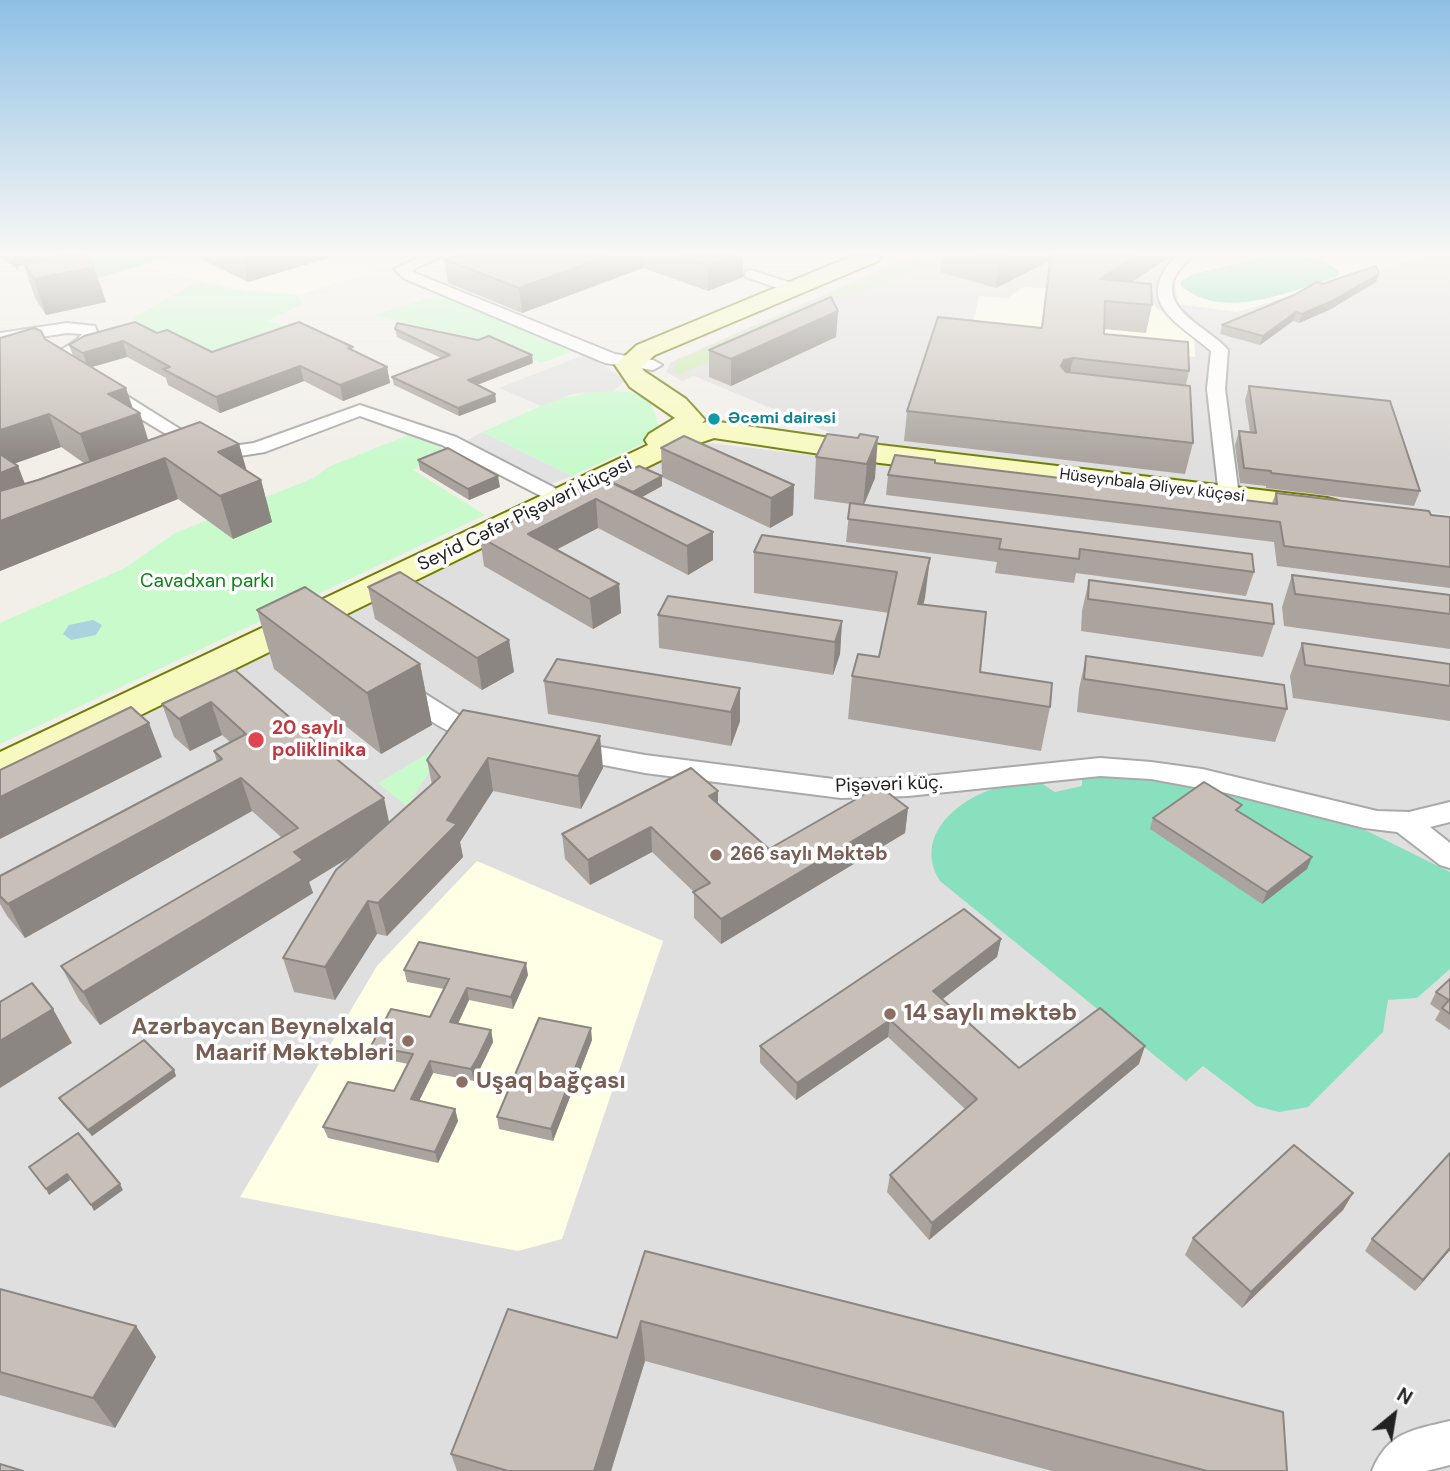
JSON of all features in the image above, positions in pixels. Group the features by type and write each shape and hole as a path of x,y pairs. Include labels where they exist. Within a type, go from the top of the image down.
{"street":[{"path":"527,325 600,355 641,363 711,421"},
{"path":"641,363 646,350 706,325"},
{"path":"711,421 677,405 636,378 628,368 664,356 737,325"},
{"path":"1189,325 1212,343 1221,355 1216,389 1229,496"},
{"path":"0,338 67,328 89,329 90,335 80,347 61,357 62,364 210,454"},
{"path":"184,463 210,454 258,449 360,410 449,441 548,492"},
{"name":"Hüseynbala Əliyev küçəsi","path":"711,421 854,450 1357,510"},
{"name":"Seyid Cəfər Pişəvəri küçəsi","path":"0,751 308,623 548,492 656,442 711,421"},
{"name":"Seyid Cəfər Pişəvəri küçəsi","path":"0,768 308,623 678,441 711,421"},
{"name":"Pişəvəri küç.","path":"380,674 458,726 524,743 645,764 841,789 908,787 1100,767 1127,767 1182,775 1350,816 1405,822"},
{"path":"1405,822 1450,812"},
{"path":"1405,822 1450,858"},
{"path":"1394,1471 1410,1453 1450,1443"}],"shaded area":[{"path":"756,325 1450,325 1450,515 857,444 694,376 682,381 666,372 671,362"},
{"path":"973,325 1180,325 1194,335 1195,357 971,332"},
{"path":"586,354 625,380 614,391 573,394 541,406 499,388"},
{"path":"482,432 572,476 549,485 464,442"},
{"path":"710,443 1450,532 1450,1471 0,1471 0,783 694,445"},
{"name":"Uşaq bağçası","path":"477,861 663,941 562,1239 518,1251 240,1197 377,966"}],"green space":[{"path":"144,325 283,325 300,329 202,356"},
{"path":"413,325 513,325 574,351 541,363 498,343"},
{"path":"760,325 793,325 679,375 672,370 679,360"},
{"path":"600,390 630,392 650,401 659,425 658,434 572,476 482,432 555,400"},
{"name":"Cavadxan parkı","path":"413,433 451,453 413,470 485,515 0,744 0,623 125,568 175,533 314,478 328,467"},
{"path":"437,748 443,750 407,807 378,783"},
{"path":"1082,776 1146,776 1200,786 1298,811 1367,831 1450,872 1450,969 1417,998 1388,1000 1383,1032 1308,1107 1279,1112 1256,1106 1203,1066 1186,1081 940,881 932,863 932,845 938,830 963,804 980,794 1028,781 1038,782 1055,792 1082,786"}],"water":[{"path":"93,620 102,625 96,635 71,640 63,634 69,625"}],"building":[{"path":"125,325 140,325 157,333 167,330 212,352 291,325 305,325 353,347 348,348 387,367 340,385 300,366 216,397 163,369 170,367 123,341 83,353 69,345 84,336"},
{"path":"396,325 405,325 478,340 489,336 532,355 468,380 495,394 458,408 392,377 450,355 395,329"},
{"path":"767,325 808,325 731,359 709,350"},
{"path":"935,325 1010,325 1042,328 1042,325 1104,325 1104,334 1188,342 1189,371 1073,358 1064,360 1061,366 1066,372 1190,386 1193,443 907,411"},
{"path":"1223,325 1279,325 1263,336"},
{"path":"34,328 41,331 45,339 126,388 108,394 140,413 80,434 49,414 0,430 0,338"},
{"path":"1249,386 1390,401 1420,491 1244,468 1239,431 1256,433"},
{"path":"200,422 239,444 218,452 261,480 220,496 165,458 0,521 0,491"},
{"path":"827,434 858,438 860,434 878,437 867,464 816,457"},
{"path":"684,436 794,485 771,498 661,448"},
{"path":"448,448 498,476 468,489 418,460"},
{"path":"0,454 18,466 0,473"},
{"path":"895,455 935,460 935,463 1277,504 1276,493 1429,511 1431,515 1450,517 1450,567 1284,546 1280,522 888,475"},
{"path":"639,466 662,476 633,492 609,481"},
{"path":"602,478 713,532 687,546 596,499 528,534 619,584 590,599 480,537 532,512 528,510 562,493 566,495"},
{"path":"850,503 1252,554 1254,572 1080,549 1079,559 999,549 1001,539 848,519"},
{"path":"762,535 930,558 918,604 986,612 980,672 1052,683 1050,707 852,676 858,654 879,657 897,572 754,552"},
{"path":"400,572 509,640 477,658 368,587"},
{"path":"1292,575 1450,595 1450,614 1295,594"},
{"path":"1089,580 1272,604 1274,624 1088,599"},
{"path":"305,587 420,664 367,693 257,610"},
{"path":"668,596 842,621 835,642 658,615"},
{"path":"1302,643 1450,664 1450,686 1305,665"},
{"path":"1086,656 1284,685 1287,709 1084,679"},
{"path":"557,659 740,688 731,712 544,681"},
{"path":"235,670 302,728 300,729 384,798 294,852 303,860 83,992 61,966 298,828 241,778 8,904 0,896 0,876 222,759 214,751 246,734 211,702 179,719 162,704"},
{"path":"131,707 149,723 0,797 0,770"},
{"path":"463,710 600,736 578,776 488,758 447,820 457,824 378,903 368,901 325,967 283,958 336,870 440,777 427,760"},
{"path":"691,768 718,791 709,796 769,849 879,786 908,808 721,919 693,892 710,883 651,827 588,860 562,834"},
{"path":"1204,782 1242,805 1236,810 1312,857 1267,892 1153,818"},
{"path":"964,909 1001,939 933,991 1019,1068 1100,1008 1145,1046 932,1223 890,1175 977,1099 890,1020 797,1083 760,1046"},
{"path":"419,942 526,963 511,997 467,988 450,1022 491,1030 478,1057 471,1069 430,1061 411,1099 455,1109 435,1152 323,1127 348,1082 394,1091 413,1054 371,1046 391,1009 430,1017 449,979 404,970"},
{"path":"1450,979 1450,1014 1442,1008 1449,1000 1436,992"},
{"path":"32,983 53,1009 0,1041 0,1002"},
{"path":"539,1018 591,1028 551,1129 497,1117"},
{"path":"144,1040 174,1070 88,1130 59,1098"},
{"path":"78,1133 120,1184 91,1205 67,1174 46,1189 29,1167"},
{"path":"1294,1145 1353,1193 1251,1292 1193,1238"},
{"path":"1450,1153 1450,1248 1423,1280 1372,1239"},
{"path":"645,1251 1283,1412 1287,1471 1207,1471 641,1321 594,1471 508,1471 451,1454 508,1309 617,1338"},
{"path":"0,1289 136,1326 93,1398 0,1372"},
{"path":"0,1464 23,1471 0,1471"}],"place":[{"name":"Əcəmi dairəsi","path":"714,419"},
{"name":"20 saylı poliklinika","path":"256,740"},
{"name":"266 saylı Məktəb","path":"716,855"},
{"name":"14 saylı məktəb","path":"890,1014"},
{"name":"Azərbaycan Beynəlxalq Maarif Məktəbləri","path":"408,1041"},
{"name":"Uşaq bağçası","path":"462,1082"}]}
